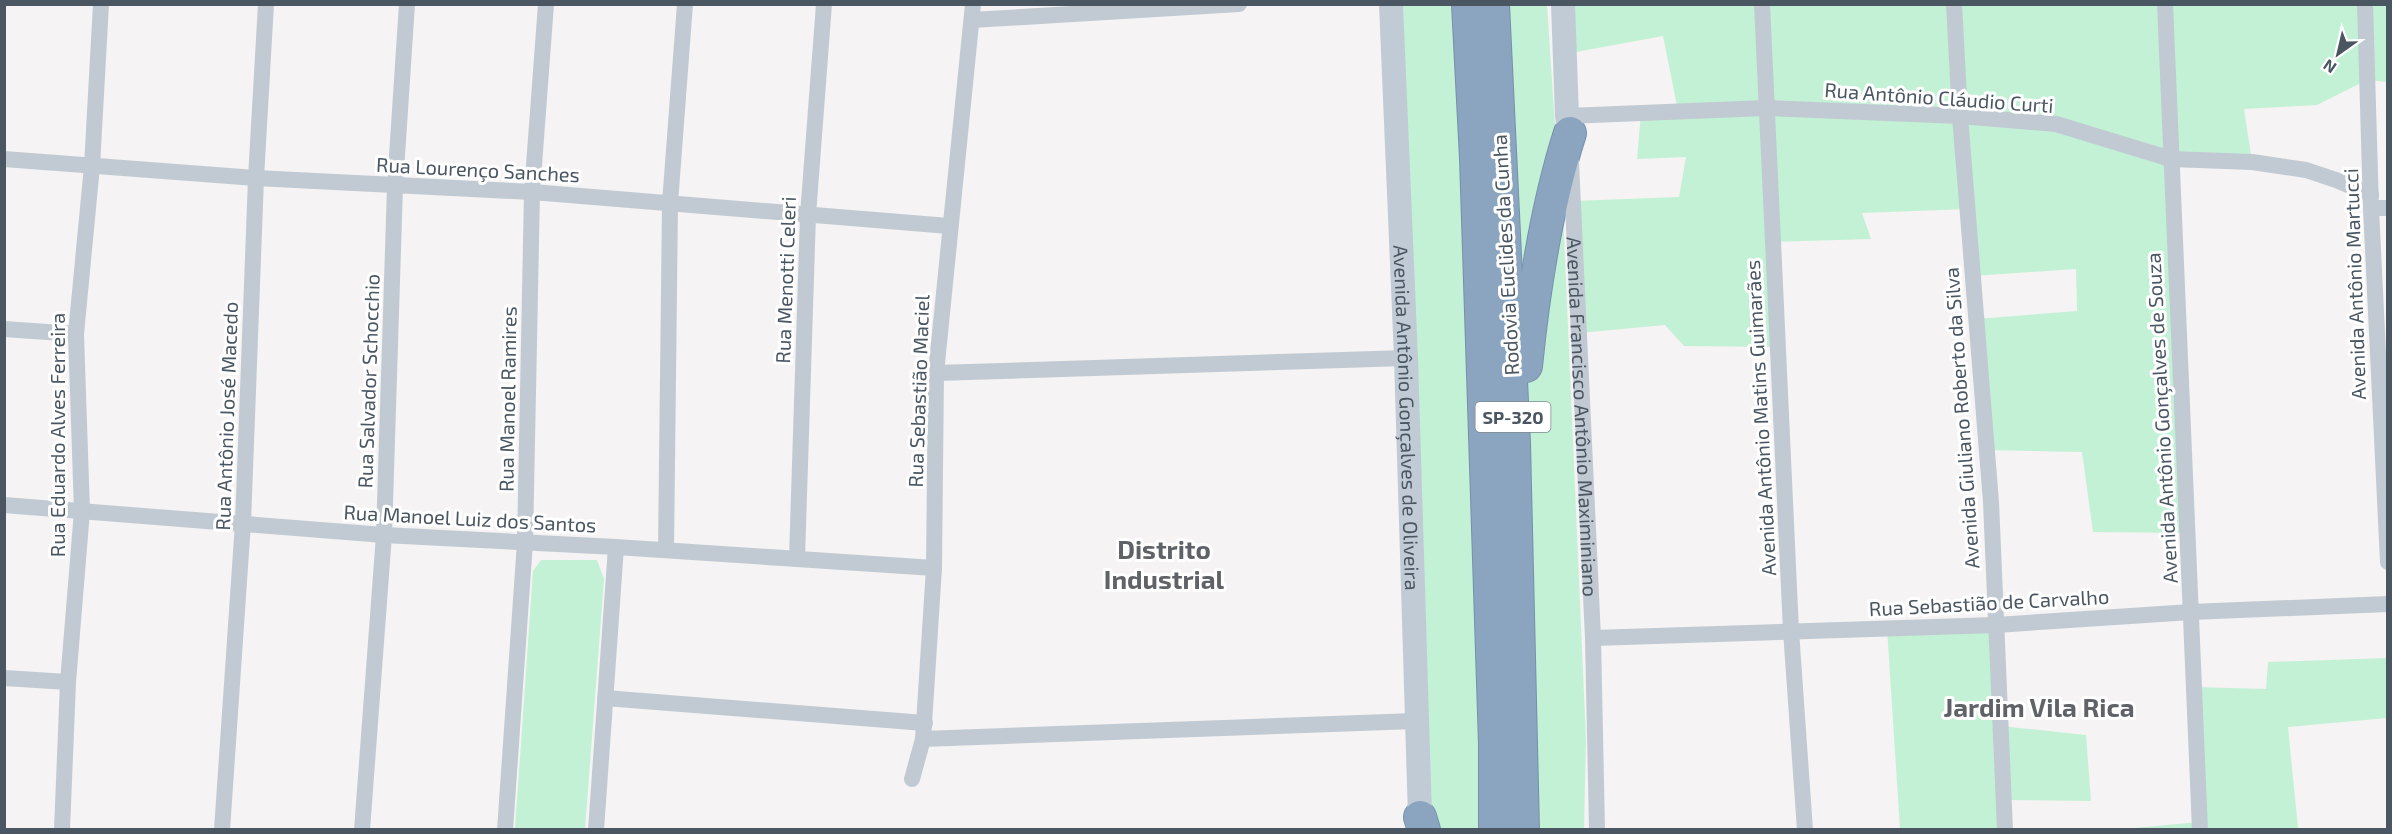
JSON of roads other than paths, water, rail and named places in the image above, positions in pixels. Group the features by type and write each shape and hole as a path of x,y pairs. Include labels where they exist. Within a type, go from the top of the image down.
{"highway":[{"name":"Rodovia Euclides da Cunha","path":"1468,4 1476,158 1496,744 1495,830"},
{"name":"Rodovia Euclides da Cunha","path":"1493,4 1514,443 1522,830"},
{"path":"1514,443 1523,393 1532,303 1569,124"}],"main road":[{"name":"Avenida Antônio Gonçalves de Oliveira","path":"1391,4 1406,358 1415,721 1421,825"},
{"name":"Avenida Francisco Antônio Maximiniano","path":"1563,4 1569,124"}],"street":[{"name":"Rua Eduardo Alves Ferreira","path":"62,830 68,682 82,510 76,334 92,166 101,4"},
{"name":"Rua Antônio José Macedo","path":"222,830 243,523 256,178 266,4"},
{"name":"Rua Salvador Schocchio","path":"362,830 384,535 395,186 406,4"},
{"name":"Rua Manoel Ramires","path":"505,830 525,542 532,192 546,4"},
{"path":"666,550 670,203 685,4"},
{"name":"Rua Menotti Celeri","path":"797,558 808,214 824,4"},
{"path":"972,12 1239,4"},
{"name":"Avenida Antônio Matins Guimarães","path":"1762,4 1791,631 1805,830"},
{"name":"Avenida Giuliano Roberto da Silva","path":"1954,4 1960,116 1990,502 2005,830"},
{"name":"Avenida Antônio Gonçalves de Souza","path":"2164,4 2200,830"},
{"name":"Avenida Antônio Martucci","path":"2365,4 2377,204 2388,561"},
{"name":"Rua Sebastião Maciel","path":"912,779 924,731 934,568 936,373 972,12"},
{"name":"Rua Antônio Cláudio Curti","path":"1569,124 1766,108 1960,116 2056,124 2171,159 2252,162 2306,170 2336,180 2377,204"},
{"name":"Avenida Francisco Antônio Maximiniano","path":"1569,124 1593,638 1597,830"},
{"name":"Rua Lourenço Sanches","path":"4,159 256,178 532,192 949,226"},
{"path":"4,329 76,334"},
{"path":"936,373 1406,358"},
{"name":"Rua Manoel Luiz dos Santos","path":"4,505 384,535 666,550 934,568"},
{"path":"596,830 616,547"},
{"name":"Rua Sebastião de Carvalho","path":"1593,638 1996,625 2191,612 2388,604"},
{"path":"4,678 68,682"},
{"path":"605,698 924,731 1415,721"}],"district":[{"name":"Distrito Industrial","path":"1164,563"},
{"name":"Jardim Vila Rica","path":"2039,706"}]}
